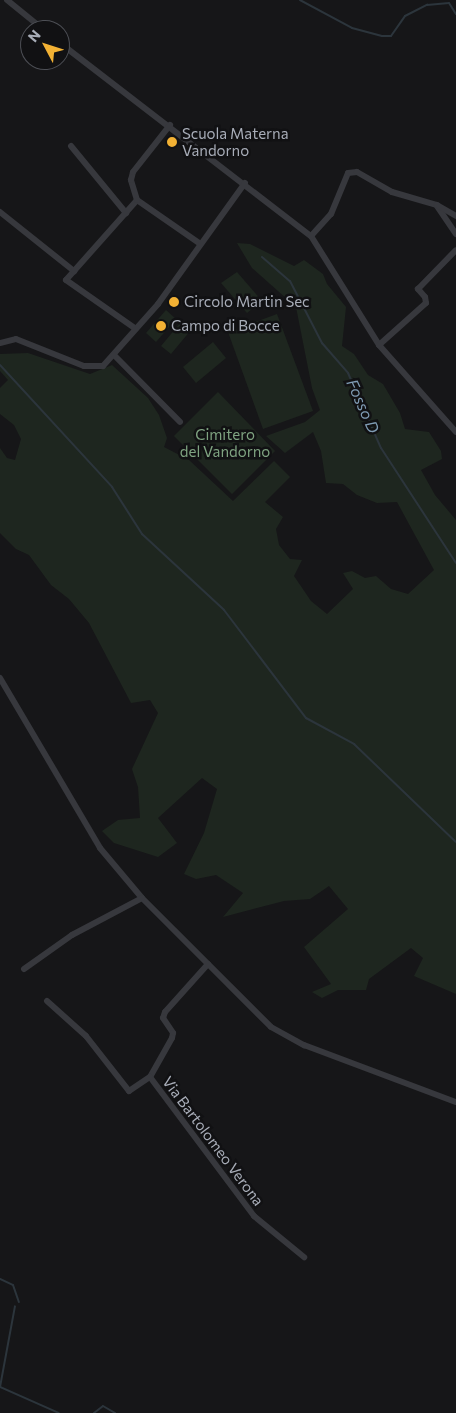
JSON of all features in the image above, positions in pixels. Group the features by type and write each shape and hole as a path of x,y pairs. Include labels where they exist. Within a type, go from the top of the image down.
{"street":[{"path":"7,0 32,20"},
{"path":"70,50 170,125 311,236 379,345 456,432"},
{"path":"170,125 134,172 131,180 137,200 199,243"},
{"path":"72,146 126,212"},
{"path":"311,236 331,214 348,173 357,172 392,192 437,205 456,216"},
{"path":"0,343 16,339 95,367 103,366 136,329 245,183"},
{"path":"136,329 66,280 137,200"},
{"path":"437,205 456,234"},
{"path":"0,212 74,271"},
{"path":"379,345 426,303 425,296 418,289 456,250"},
{"path":"114,355 180,422"},
{"path":"0,678 100,848 142,898 271,1027 286,1036 456,1102"},
{"path":"24,969 72,935 142,898"},
{"name":"Via Bartolomeo Verona","path":"47,1001 86,1036 129,1090 150,1077 172,1038 173,1033 163,1018 165,1012 208,964"},
{"name":"Via Bartolomeo Verona","path":"150,1077 254,1216 304,1257"}],"green space":[{"path":"237,243 250,244 294,266 304,260 323,274 327,284 346,307 342,346 354,354 368,375 383,384 400,413 405,429 429,432 441,451 442,459 421,470 435,495 456,520 456,994 414,976 423,958 411,948 369,979 366,990 338,990 322,998 312,992 331,984 304,947 348,909 329,886 310,899 284,901 223,917 243,893 216,875 196,879 184,874 204,833 217,789 202,778 158,818 177,843 158,857 114,843 102,831 118,820 140,818 138,787 132,769 158,713 150,700 131,703 89,623 69,599 51,585 29,555 16,549 0,533 0,448 7,458 15,460 21,439 14,425 0,414 0,388 8,380 0,371 0,354 28,353 90,374 112,365 148,398 159,415 167,438 164,447 189,460 233,501 274,461 290,477 265,502 283,517 276,529 279,545 290,559 302,560 294,576 311,601 327,614 353,589 343,573 352,571 365,578 376,576 391,589 408,594 434,570 397,502 377,503 357,495 343,484 326,483 321,451 313,432 285,453 266,436 305,422 320,410 312,388 296,307 252,268"},
{"path":"237,272 262,301 247,313 221,283"},
{"name":"Campo di Bocce","path":"166,310 176,319 156,342 146,333"},
{"path":"277,314 313,411 263,429 228,332"},
{"name":"Campo di Bocce","path":"181,322 191,330 171,354 161,346"},
{"path":"213,342 226,358 196,383 183,367"},
{"name":"Cimitero del Vandorno","path":"218,392 275,451 232,494 174,436"}],"waterway":[{"path":"300,0 352,28 382,36 391,36 405,16 427,5 449,3 456,14"},
{"name":"Fosso D","path":"262,257 290,281 322,343 348,373 381,448 456,563"},
{"path":"0,365 112,487 142,534 224,610 306,718 354,744 456,842"},
{"path":"0,1279 13,1285 19,1302"},
{"path":"0,1387 15,1306"},
{"path":"0,1387 59,1413"},
{"path":"94,1413 103,1406 115,1413"}],"place":[{"name":"Scuola Materna Vandorno","path":"172,142"},
{"name":"Circolo Martin Sec","path":"174,302"},
{"name":"Campo di Bocce","path":"161,326"}]}
